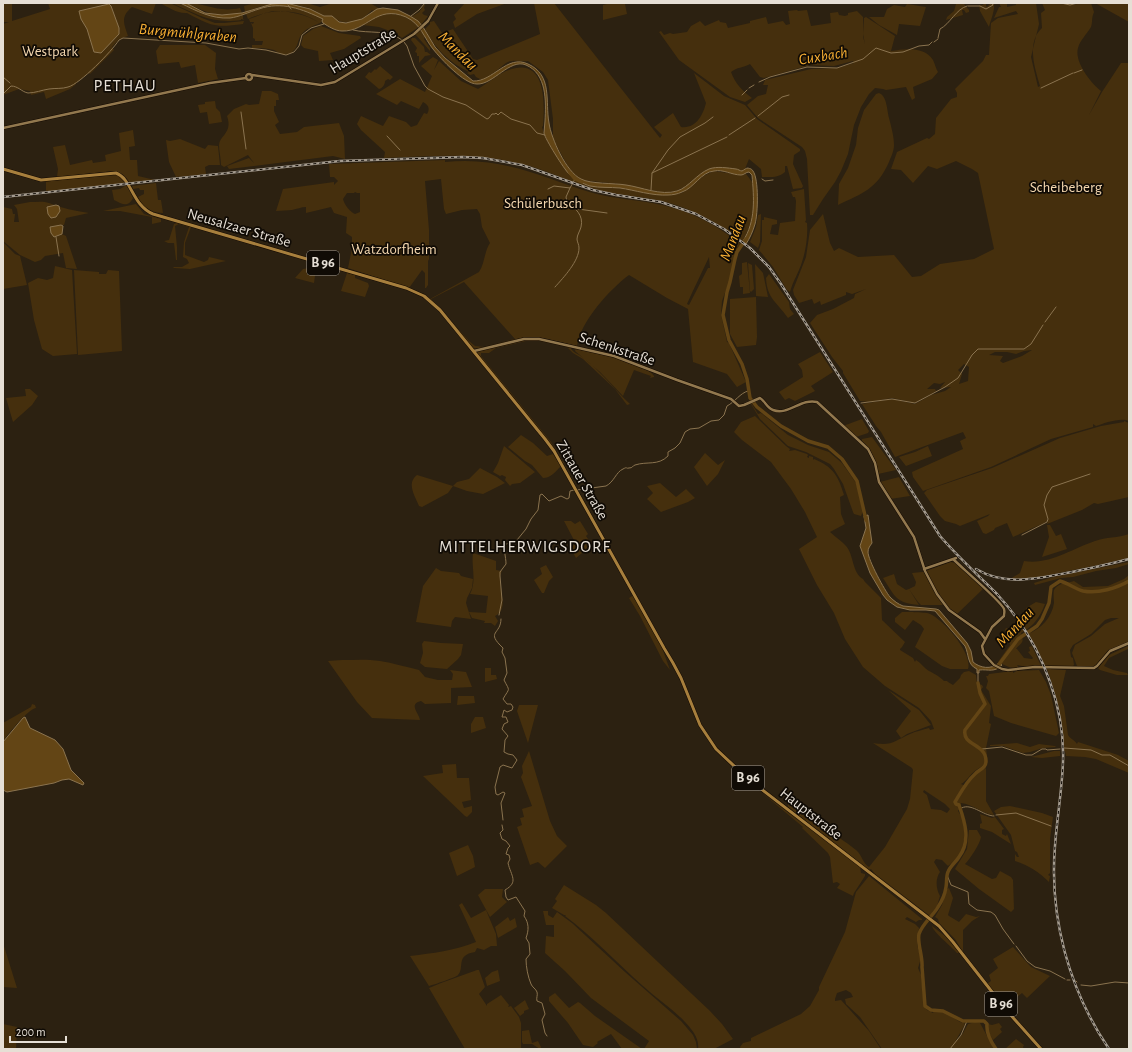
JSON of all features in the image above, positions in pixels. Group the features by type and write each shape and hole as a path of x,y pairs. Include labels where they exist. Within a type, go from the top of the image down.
{"main road":[{"name":"Hauptstraße","path":"252,76 321,85 332,83 415,33 425,24 438,3"},
{"path":"3,128 246,77 249,74 252,76"},
{"path":"246,77 249,80 252,76"},
{"name":"Neusalzaer Straße","path":"3,169 41,180 108,173 119,174 124,178 140,205 152,214 406,288 418,293 424,296 440,310 474,351"},
{"name":"Schenkstraße","path":"474,351 524,339 539,339 614,356 734,402 739,406 760,398 769,408 778,411 809,401 816,402 850,434 865,445 874,460 880,484 914,537 924,569"},
{"name":"Zittauer Straße","path":"474,351 545,439 574,486 634,595"},
{"path":"985,639 980,632 945,606 924,569 954,559 1002,605 1004,616 994,625 982,646 984,654 994,665 999,668 1008,670 1042,667 1094,668 1108,653 1129,644"},
{"name":"Hauptstraße","path":"634,595 676,668 700,725 716,749 747,778 939,926 948,935 1007,1011 1041,1049"}],"green space":[{"name":"Westpark","path":"3,3 12,3 12,21 50,9 48,3 156,3 152,14 132,7 124,17 124,24 128,36 119,39 112,47 114,50 90,74 89,73 77,82 70,89 46,99 44,92 31,95 30,91 19,89 3,95 3,24 9,22 3,22"},
{"path":"160,3 170,3 215,23 244,21 243,24 226,26 214,25"},
{"path":"172,3 185,5 215,17 243,15 243,19 245,20 213,20 205,18"},
{"path":"186,3 200,4 218,9 240,8 242,13 226,15 213,14"},
{"path":"255,3 307,3 320,7 333,3 370,3 380,9 374,11 372,10 360,20 354,22 342,22 321,15 314,10 290,4 267,5 245,12 244,6"},
{"path":"465,3 507,3 477,14 455,28 453,22 456,19 454,15"},
{"path":"534,3 554,3 660,138 662,135 654,127 673,113 681,127 691,126 701,116 706,103 694,73 724,96 745,105 757,119 800,149 800,151 794,155 793,164 803,186 802,188 793,189 787,166 785,166 785,172 780,175 774,177 762,177 761,169 749,159 745,169 742,171 718,168 710,169 686,186 676,191 669,192 582,180 571,172 553,139 553,119 548,80 543,72 528,61 511,61 482,80 474,74 470,75 467,73 469,72 455,64 443,54 425,29 430,22 434,21 442,33 453,29 473,59 477,60 540,34"},
{"path":"611,3 630,3 625,4 627,14 603,20 603,5"},
{"path":"986,3 987,7 990,3 994,3 989,27 980,11 979,5 983,5"},
{"name":"Scheibeberg","path":"999,3 1007,3 1007,7 1016,5 1016,3 1036,3 1039,24 1036,37 1042,28 1041,13 1045,10 1042,3 1070,3 1074,5 1079,3 1091,3 1094,12 1092,25 1080,42 1077,54 1078,60 1084,72 1101,91 1089,115 1121,63 1129,63 1129,421 1117,420 1096,426 1093,424 1093,427 1051,439 991,467 923,491 913,477 912,472 963,449 960,441 966,438 963,432 895,457 881,432 862,404 892,399 915,404 931,395 945,391 951,387 940,388 945,382 940,384 934,383 927,389 935,389 936,391 915,403 892,398 869,402 860,401 843,371 810,323 817,315 833,309 854,298 855,294 866,289 852,294 846,292 846,295 821,305 820,301 814,304 812,299 799,303 793,290 806,257 810,230 823,214 830,243 834,251 839,248 858,257 894,255 912,277 921,276 940,264 974,259 994,249 978,173 956,161 937,169 928,166 913,183 901,170 891,169 897,152 927,138 929,139 935,134 936,118 951,99 957,97 955,89 983,61 986,55 989,55 991,23 998,18 1018,14 1016,11 994,18 999,7 1001,7","holes":["1033,49 1033,56 1040,86 1038,87 1031,57","1032,350 1022,356 1003,363 1000,361 1003,356 989,355 995,352 1016,354","964,364 969,367 968,381 959,384 962,374 958,370"]},
{"path":"1095,3 1129,3 1129,22"},
{"path":"907,4 926,7 920,26 899,24 897,35 879,25 869,17 884,17 887,9 894,5 905,7"},
{"path":"956,4 964,4 969,12 966,13 962,10 963,15 946,20 947,17 954,11"},
{"path":"281,5 296,7 324,19 320,23 302,14 284,11 275,11 257,15 248,19 246,14 259,9"},
{"path":"424,5 425,10 422,13 428,16 421,25 411,17 419,12"},
{"path":"807,10 811,26 831,23 830,13 838,12 839,15 845,16 848,15 848,13 857,11 863,17 863,34 864,18 866,17 895,36 891,51 919,50 925,52 933,60 938,72 932,79 913,87 915,98 912,100 906,87 886,90 875,88 869,94 861,107 854,125 848,154 841,171 813,215 810,215 807,159 805,151 802,147 758,118 747,105 758,96 766,94 768,85 763,85 765,80 811,69 838,68 854,63 853,61 834,66 810,65 764,78 760,77 750,64 738,68 731,72 739,86 752,98 745,102 730,97 679,60 659,32 661,31 664,35 670,33 687,32 691,26 700,21 705,26 719,20 720,22 726,23 728,28 750,23 750,21 766,17 768,24 783,21 786,25 790,24 788,11"},
{"path":"273,11 309,17 320,23 309,28 303,33 295,49 290,53 283,54 271,49 252,48 252,45 262,45 263,41 255,41 253,38 253,28 251,23 253,24 254,22 250,22 249,19"},
{"path":"383,14 402,16 411,20 419,27 402,38 398,35 398,33 379,27 362,25"},
{"path":"321,26 339,33 360,36 361,38 344,49 330,53 333,60 319,61 318,51 304,48 301,45 303,36 313,29"},
{"path":"421,29 425,37 424,39 430,48 430,51 415,34"},
{"path":"412,38 415,38 424,47 425,52 431,55 425,56 419,63 419,56 417,56 417,53 415,52 417,48 411,40"},
{"path":"160,45 205,45 216,53 215,69 218,79 198,83 195,65 181,68 179,62 158,64 156,51"},
{"path":"433,57 438,60 434,70 439,61 461,81 478,89 506,71 519,67 529,69 536,74 543,93 544,116 542,127 544,134 570,175 591,186 665,195 682,193 703,176 714,171 741,175 746,174 753,183 754,208 752,222 743,241 714,222 673,204 593,189 527,165 496,159 464,156 384,158 385,152 361,130 357,124 361,116 383,126 389,116 406,122 411,127 417,125 424,113 427,114 428,112 429,109 427,104 423,102 419,109 401,101 397,105 376,94 400,79 425,92 432,76 421,66"},
{"path":"380,66 393,77 390,80 388,79 385,81 384,86 379,89 365,77 369,72 371,73"},
{"path":"262,91 271,91 278,94 279,100 276,100 274,111 279,122 275,125 280,134 297,132 304,127 339,123 344,136 345,159 333,156 229,169 227,166 249,158 254,163 248,155 224,167 221,165 219,145 227,130 227,116 234,109 246,104 259,104"},
{"path":"879,93 885,100 894,138 894,149 884,171 874,184 862,193 838,205 839,184 848,168 856,145 858,128 864,110 876,94"},
{"path":"215,101 216,108 220,112 222,122 209,124 207,112 200,113 198,105 205,104 205,102"},
{"path":"133,130 135,146 129,147 130,160 137,160 138,176 155,180 129,183 123,174 113,171 57,177 58,169 53,147 65,145 70,165 92,160 93,163 106,161 105,155 121,151 119,133"},
{"path":"180,139 205,149 208,145 218,146 220,165 209,165 205,167 206,174 176,177 169,162 166,140 170,141"},
{"path":"445,160 445,162 485,162 521,169 601,195 653,203 673,208 704,220 741,244 734,259 731,276 722,301 721,314 727,342 729,343 746,382 737,387 727,374 693,362 688,309 629,275 605,297 597,307 584,327 579,337 577,346 548,339 531,337 494,347 479,349 473,348 430,299 479,272 481,269 490,243 482,227 480,214 477,209 462,210 446,214 444,209 441,179 425,181 429,230 428,285 425,288 425,273 422,270 409,288 348,268 352,248 352,237 346,233 347,217 334,213 331,207 306,213 306,207 276,211 283,189 334,182 334,185 338,181 334,177 330,177 329,164","holes":["347,193 360,193 360,212 355,214 351,212 343,199","709,257 710,268 708,268 689,305 687,304","464,282 515,339 484,347 475,346 431,299"]},
{"path":"114,174 120,176 125,183 46,192 46,180"},
{"path":"156,183 158,200 161,200 163,213 148,209 142,204 138,197 144,194 144,190 140,190 139,188 133,189 132,186"},
{"path":"127,186 133,198 127,204 114,200 112,190 120,189"},
{"path":"804,189 805,222 807,223 805,253 790,292 787,290 773,267 759,250 762,241 762,220 764,220 764,217 777,220 777,224 772,225 770,234 778,235 780,223 795,221 796,201 791,192"},
{"path":"30,202 47,202 89,213 66,218 64,225 51,227 57,236 62,234 66,236 77,269 66,268 63,253 45,256 41,260 35,262 20,255 3,241 3,207 12,209 13,214 15,214 14,222 19,222 17,209 14,205"},
{"path":"136,204 144,214 161,219 161,222 152,224 152,217 120,211 103,211"},
{"path":"761,214 760,242 758,248 750,242 756,227 758,215"},
{"path":"177,223 191,227 185,243 185,255 204,262 208,260 209,257 226,261 190,269 174,268 173,267 182,267 189,263 187,259 183,257 184,242 189,227 179,224 175,226 177,260 174,243 164,241 169,240 174,224"},
{"path":"3,242 15,254 20,256 27,285 3,289"},
{"path":"311,262 315,269 314,283 295,278 303,269 309,268"},
{"path":"747,262 750,293 743,294 743,287 740,287 739,276 742,274 742,263"},
{"path":"748,263 752,265 754,289 751,292 750,291"},
{"path":"755,264 763,273 768,297 756,296"},
{"path":"55,266 72,270 77,354 53,356 42,349 34,320 28,283 38,278 47,280 53,278"},
{"path":"74,270 99,272 99,274 106,274 108,270 119,271 122,351 78,355"},
{"path":"347,273 355,275 355,278 368,283 369,286 365,297 341,291"},
{"path":"769,274 789,302 790,309 794,314 788,318 770,296 766,278"},
{"path":"756,297 756,345 737,347 730,334 730,299"},
{"path":"526,340 540,340 570,347 574,352 595,368 630,404 627,405 615,389 583,359 567,347 540,341 526,341 496,348 489,353 481,353 481,356 551,442 561,460 564,462 563,464 477,353 479,351"},
{"path":"576,348 630,362 649,371 654,377 650,378 651,376 634,370 623,396 600,372 575,351"},
{"path":"820,352 833,372 811,386 815,391 795,401 789,398 785,400 779,392 803,377 802,370 798,364"},
{"path":"25,389 30,389 38,396 32,405 13,422 6,398 26,396"},
{"path":"751,403 758,414 761,413 788,435 808,445 829,452 842,463 856,483 863,511 861,516 854,514 843,484 830,464 806,452 788,446 760,419"},
{"path":"755,416 790,449 789,451 795,450 807,454 807,457 813,457 813,460 814,459 826,465 834,472 844,495 840,497 841,514 845,524 830,532 846,546 859,576 881,598 882,620 905,642 900,650 913,658 915,662 916,660 929,671 953,685 964,672 969,671 976,675 977,683 982,685 983,687 981,690 991,706 989,723 991,724 986,748 987,755 982,753 985,762 983,766 961,784 966,786 977,773 986,768 986,801 994,815 961,803 958,811 964,824 964,841 962,850 957,858 948,866 942,860 936,859 934,862 940,872 937,878 937,884 940,896 937,906 930,916 875,874 871,869 869,870 788,807 788,804 848,844 858,852 865,864 869,867 885,847 907,809 910,799 913,770 873,743 885,744 897,741 915,732 929,728 930,730 934,729 931,721 919,708 885,686 863,667 845,639 834,613 817,585 799,549 817,537 805,512 791,489 771,462 734,432 741,422","holes":["924,790 950,809 947,813 941,810 931,809 927,795 923,792"]},
{"path":"862,419 869,431 868,433 856,437 843,426"},
{"path":"1124,421 1129,423 1129,497 1098,504 1094,503 1082,510 1047,524 1048,520 1047,516 1047,521 1044,523 1013,537 1007,523 986,534 983,533 977,521 990,514 960,526 945,521 924,493 927,490 992,468 1060,438"},
{"path":"521,435 533,443 547,456 553,454 561,466 551,476 543,478 532,465 508,447"},
{"path":"872,437 896,470 878,474 873,456 862,441 862,439"},
{"path":"504,446 535,472 520,483 512,484 510,486 505,480 506,477 502,475 500,476 493,472"},
{"path":"928,446 932,456 906,466 899,457 915,452"},
{"path":"705,453 718,465 725,460 718,474 707,486 694,467"},
{"path":"480,468 505,483 483,494 467,491 453,486 457,482 469,479"},
{"path":"417,475 453,486 448,493 422,507 419,506 412,490 412,482"},
{"path":"899,477 910,496 890,499 880,482"},
{"path":"660,483 676,497 686,489 695,498 661,512 647,499 653,493 647,486"},
{"path":"564,521 571,521 575,524 580,521 588,534 586,536 590,542 586,545 588,548 576,558 570,547 576,544"},
{"path":"1047,525 1050,525 1056,536 1061,534 1067,549 1042,557 1049,537"},
{"path":"1129,534 1129,558 1034,578 1010,579 1020,573 1024,561 1034,562 1052,559 1095,541"},
{"path":"473,553 496,561 496,570 502,571 500,581 503,603 500,612 495,616 498,621 495,626 491,623 484,623 485,621 472,618 469,612 486,613 488,596 470,594 473,584"},
{"path":"951,562 955,563 983,589 956,615 947,606 940,594 937,592 926,571"},
{"path":"1129,562 1129,564 1116,568 1061,578 1035,585 1034,583 1053,577"},
{"path":"546,565 553,577 549,581 544,593 542,593 534,580 542,574 540,568"},
{"path":"436,568 441,571 459,573 461,576 473,579 472,588 466,603 471,619 455,617 452,621 451,627 416,622 423,586"},
{"path":"924,572 943,605 921,605 909,589 915,586 916,582 912,573"},
{"path":"894,574 897,584 906,590 909,589 919,605 911,604 896,598 883,578"},
{"path":"1129,575 1129,642 1108,651 1094,667 1077,666 1072,653 1075,645 1091,636 1105,624 1119,618 1111,618 1105,620 1091,634 1073,645 1070,650 1074,665 1072,667 1045,666 1028,634 1041,626 1051,613 1054,603 1055,588 1074,581 1083,587 1108,586 1124,579"},
{"path":"634,595 662,648 670,670 663,661 629,598"},
{"path":"1036,602 1045,604 1036,621 1021,633 1022,642 1016,649 1024,658 1032,659 1033,658 1028,652 1030,651 1029,647 1032,646 1041,666 1027,667 1017,665 1019,668 1013,668 998,662 1010,645 1005,630 1006,628 1013,629 1023,617 1026,608"},
{"path":"902,612 928,613 943,623 962,647 966,655 968,669 950,669 942,666 915,647 924,629 913,620 905,630 895,622 895,618"},
{"path":"424,641 463,644 461,655 447,669 425,667 420,663 423,653 422,644"},
{"path":"1128,646 1128,649 1109,658 1104,666 1113,670 1127,673 1128,675 1117,675 1098,668 1109,655"},
{"path":"370,660 390,663 419,670 425,677 438,680 452,680 453,674 450,670 466,672 472,687 451,688 451,703 425,704 421,701 417,702 415,704 415,709 420,720 372,718 357,702 328,661"},
{"path":"485,668 491,668 491,675 496,675 497,679 485,682"},
{"path":"1047,669 1066,670 1060,696 1064,706 1068,735 1077,744 1078,742 1118,755 1129,761 1129,766 1122,762 1129,767 1129,773 1096,759 1066,756 1054,689"},
{"path":"1039,670 1051,695 1059,733 1056,736 1011,723 994,716 989,691 986,688 988,681 986,676 989,674"},
{"path":"888,690 919,710 931,725 907,734 901,738 896,731 911,711"},
{"path":"458,696 474,696 475,703 457,705"},
{"path":"32,704 35,705 36,708 23,717 3,741 3,723 31,707"},
{"path":"519,705 538,705 528,743 517,711"},
{"path":"475,717 483,717 486,728 471,733 471,724"},
{"path":"1017,743 1030,747 1039,744 1056,747 1043,748 1023,753 1003,746 990,746"},
{"path":"529,751 550,821 557,836 567,846 545,868 538,862 530,865 517,827 522,825 520,818 524,817 522,809 532,806 521,777 523,773 522,766"},
{"path":"1054,751 1060,751 1060,756 1042,758 1031,757"},
{"path":"456,764 457,778 469,778 471,800 462,802 464,808 472,806 472,812 467,817 423,776 443,773 442,765"},
{"path":"761,792 860,867 861,873 865,874 865,876 853,896 837,888 840,884 837,882 833,883 830,857 828,853 802,828 803,827"},
{"path":"1010,806 1053,817 1050,839 1049,882 1034,870 1015,861 1015,854 1019,857 1015,851 1011,835 994,811 1001,807"},
{"path":"980,814 992,818 995,817 1004,829 1002,830 1002,834 1006,836 1007,834 1011,844 992,832 980,828 980,824 982,823"},
{"path":"969,830 977,830 981,837 979,843 965,864 992,879 996,878 1000,871 1011,877 1013,880 1014,909 1011,912 979,889 955,869 967,849"},
{"path":"468,845 473,856 475,867 457,876 449,853"},
{"path":"869,876 922,919 916,922 907,917 905,919 915,924 919,928 917,945 921,958 918,968 921,975 924,1006 927,1010 933,1013 934,1011 944,1012 965,1024 955,1042 962,1035 968,1024 975,1022 980,1023 994,1049 882,1049 860,1017 846,1004 845,999 853,997 851,993 846,990 837,993 835,1001 841,1000 869,1031 881,1049 741,1049 740,1047 743,1043 751,1041 751,1038 801,1014 810,1006 819,990 819,987 845,932 856,892"},
{"path":"564,885 606,913 710,1011 733,1039 714,1049 698,1049 698,1041 680,1017 643,986 595,941 565,916 566,915 552,908 557,901 555,899"},
{"path":"949,888 953,898 949,916 959,922 966,914 976,917 980,916 972,921 963,930 963,952 955,939 935,917 942,905 947,889"},
{"path":"485,889 503,889 502,897 507,902 490,917 478,895"},
{"path":"462,903 471,918 486,910 496,934 497,946 491,946 484,950 477,948 475,952 465,956 460,972 457,976 429,986 410,956 452,950 476,942 459,905"},
{"path":"543,911 548,911 548,915 553,918 557,912 572,923 681,1021 693,1035 697,1049 644,1049 649,1041 591,998 545,953 546,936 554,937 554,925 546,925"},
{"path":"508,917 510,921 515,918 517,927 498,938 495,927"},
{"path":"932,926 945,936 960,953 957,953 943,940"},
{"path":"3,943 17,988 3,987"},
{"path":"1013,947 1031,967 1050,976 1027,998 1022,993 1012,1001 1003,1005 987,984 991,981 989,975 998,968 993,959"},
{"path":"479,970 485,987 479,994 487,1006 487,1004 501,995 509,1005 508,1007 511,1006 519,1017 521,1023 521,1049 465,1049 429,988"},
{"path":"498,970 500,981 487,986 485,978 492,972"},
{"path":"555,993 569,1008 578,1002 580,1003 595,1016 642,1049 622,1049 611,1034 597,1042 598,1043 593,1047 583,1045 568,1023 549,1001 549,997"},
{"path":"525,1000 529,1009 524,1011 524,1013 520,1016 514,1008"},
{"path":"999,1023 1002,1027 1000,1029 1002,1032 993,1040 987,1030 988,1024 992,1025"},
{"path":"3,1024 17,1027 16,1049 3,1049"},
{"path":"529,1030 532,1043 538,1041 541,1047 540,1049 532,1044 523,1044 522,1031"},
{"path":"1016,1039 1024,1045 1024,1049 1005,1049"}],"shaded area":[{"path":"180,3 186,3 205,13 222,15 242,13 272,4 286,3 310,9 324,16 332,16 339,22 346,23 362,19 377,9 383,8 398,10 418,21 435,47 445,58 473,81 487,77 513,63 520,62 528,64 536,69 545,82 550,129 556,145 570,169 575,175 585,181 626,185 658,192 671,192 681,189 709,169 722,168 737,169 742,171 747,168 751,169 755,175 757,197 756,219 752,232 746,244 743,241 750,225 753,209 752,175 749,172 741,175 721,171 709,172 686,190 670,195 650,194 620,188 594,187 574,178 569,174 555,154 545,136 545,97 542,81 533,69 526,65 514,65 489,80 477,84 459,76 433,49 415,23 406,17 396,14 379,16 351,30 339,31 323,23 323,19 292,7 267,7 237,17 223,18 204,14"},
{"path":"109,4 119,28 119,34 101,53 94,52 87,29 81,19 79,11"},
{"path":"56,205 59,206 60,211 56,217 51,218 48,214 47,207"},
{"path":"63,226 62,234 54,237 51,233 50,227"},
{"path":"868,515 872,543 868,549 869,556 884,589 890,597 903,606 939,610 967,643 971,651 973,662 979,666 986,667 993,667 999,663 1002,665 994,670 979,670 979,673 977,673 977,669 971,665 965,646 935,611 910,610 897,607 887,600 870,573 860,546 866,528 864,516"},
{"path":"25,717 30,728 55,740 63,749 71,770 84,783 83,785 69,779 7,792 3,790 3,742"}],"waterway":[{"path":"411,16 425,3"},
{"path":"968,6 980,6 986,9 993,5 992,3"},
{"path":"1061,3 1070,5 1078,3"},
{"name":"Mandau","path":"288,5 291,9"},
{"path":"938,38 940,29 944,27 960,10 967,6"},
{"name":"Burgmühlgraben","path":"3,94 11,86 28,93 33,93 49,89 66,88 73,85 110,52 119,40 123,38 206,43 239,49 248,48 266,50 286,55 294,52 299,46 302,35 311,28 324,24"},
{"path":"353,30 391,34 402,40"},
{"path":"934,42 938,39"},
{"path":"404,42 407,46 414,66 428,89 443,97 466,105 487,119 492,114 496,113 498,115 501,112 511,119 530,125 537,133 545,135"},
{"name":"Cuxbach","path":"759,82 770,77 807,67 837,68 863,59 876,48 891,53 903,52 919,46 929,45 932,42"},
{"path":"1074,73 1082,70"},
{"path":"1041,88 1073,73"},
{"path":"3,77 10,83"},
{"name":"Cuxbach","path":"749,88 754,85"},
{"path":"742,95 747,90"},
{"path":"758,116 782,97 789,95"},
{"path":"241,112 246,149"},
{"name":"Cuxbach","path":"651,190 652,173 668,150 680,137 713,117"},
{"path":"729,135 755,118"},
{"path":"387,136 400,150"},
{"path":"652,173 727,137"},
{"name":"Mandau","path":"570,173 575,179 582,182"},
{"path":"548,189 554,186 570,188 575,179"},
{"path":"762,179 765,181 773,180"},
{"path":"555,287 563,279 577,258 579,247 577,236 582,223 580,215 576,209 567,202 566,197 570,188"},
{"path":"578,209 607,213"},
{"path":"56,237 59,256"},
{"name":"Mandau","path":"746,239 737,252 723,315 729,340 742,364 747,379 750,398 757,407 781,426 808,441 828,447 842,459 857,481 866,520"},
{"path":"1045,322 1056,307"},
{"path":"861,403 892,399 915,403 945,387 958,378 972,355 978,349 1024,349 1031,344 1043,325"},
{"path":"577,490 606,486 621,470 625,468 631,468 634,465 656,462 664,459 668,456 668,452 680,443 685,432 690,429 699,428 711,421 719,420 724,415 727,406 748,391"},
{"path":"1022,535 1047,522 1048,519 1044,505 1047,495 1052,487 1090,474"},
{"path":"517,540 538,510 540,495 542,494 549,501 561,496 567,499 569,498 570,491 574,490"},
{"path":"499,615 502,600 500,572 506,564 506,544 513,542"},
{"name":"Mandau","path":"997,667 1018,639 1037,626 1049,603 1051,587 1060,581 1080,590 1089,592 1107,590 1129,581"},
{"path":"501,619 499,628 494,636 503,648 502,652 505,658 507,673 504,680 508,691 503,699 507,704 511,704 513,707 512,710 507,712 504,710 502,717 506,717 508,722 504,724 502,729 508,736 505,740 504,752 513,755 517,760 512,768 503,765 500,767 495,787 496,794 498,795 503,792 505,793 501,803 503,820"},
{"path":"978,672 978,683"},
{"path":"978,683 980,693 985,704 965,730 965,735 967,739 979,748 985,755 986,764 969,780 955,802 959,805 965,825 965,845 963,851 949,870 945,892 941,902 920,930 919,942 922,959 925,1006 931,1010 943,1011 963,1021 984,1021 987,1024 989,1037 996,1049"},
{"path":"982,749 1002,747 1026,755 1032,755 1042,749 1060,749"},
{"path":"1064,748 1091,750 1102,755 1110,755 1129,766"},
{"path":"960,809 968,807 994,816"},
{"path":"996,815 1016,813 1051,826"},
{"path":"502,825 503,830 500,833 502,839 510,846 506,854 509,855 510,859 508,863 513,878 512,884 505,890 506,897 508,900 516,897 525,911 524,916 528,927 526,938 529,943 530,954 526,959 527,969 531,984 537,992 537,1001 542,1003 545,1014 542,1020 547,1036"},
{"path":"947,875 951,885 968,892 969,904 977,910 991,912 995,915 1014,944"},
{"path":"1016,946 1027,961 1035,967 1050,971 1065,979"},
{"path":"1081,985 1091,986 1115,982 1129,983"},
{"path":"950,1049 961,1035 967,1021"}],"railway":[{"path":"3,197 340,161 463,157 483,158 522,165 593,190 661,202 696,214 724,229 750,248 769,267 781,284 940,536 997,594 1021,624 1046,670 1056,701 1063,742 1054,873 1055,899 1059,926 1073,978 1095,1026 1109,1049"},
{"path":"976,569 987,575 999,578 1023,580 1047,577 1129,559"}],"district":[{"name":"PETHAU","path":"125,85"},
{"name":"MITTELHERWIGSDORF","path":"525,546"}],"park label":[{"name":"Schülerbusch","path":"543,203"},
{"name":"Watzdorfheim","path":"394,249"}]}
